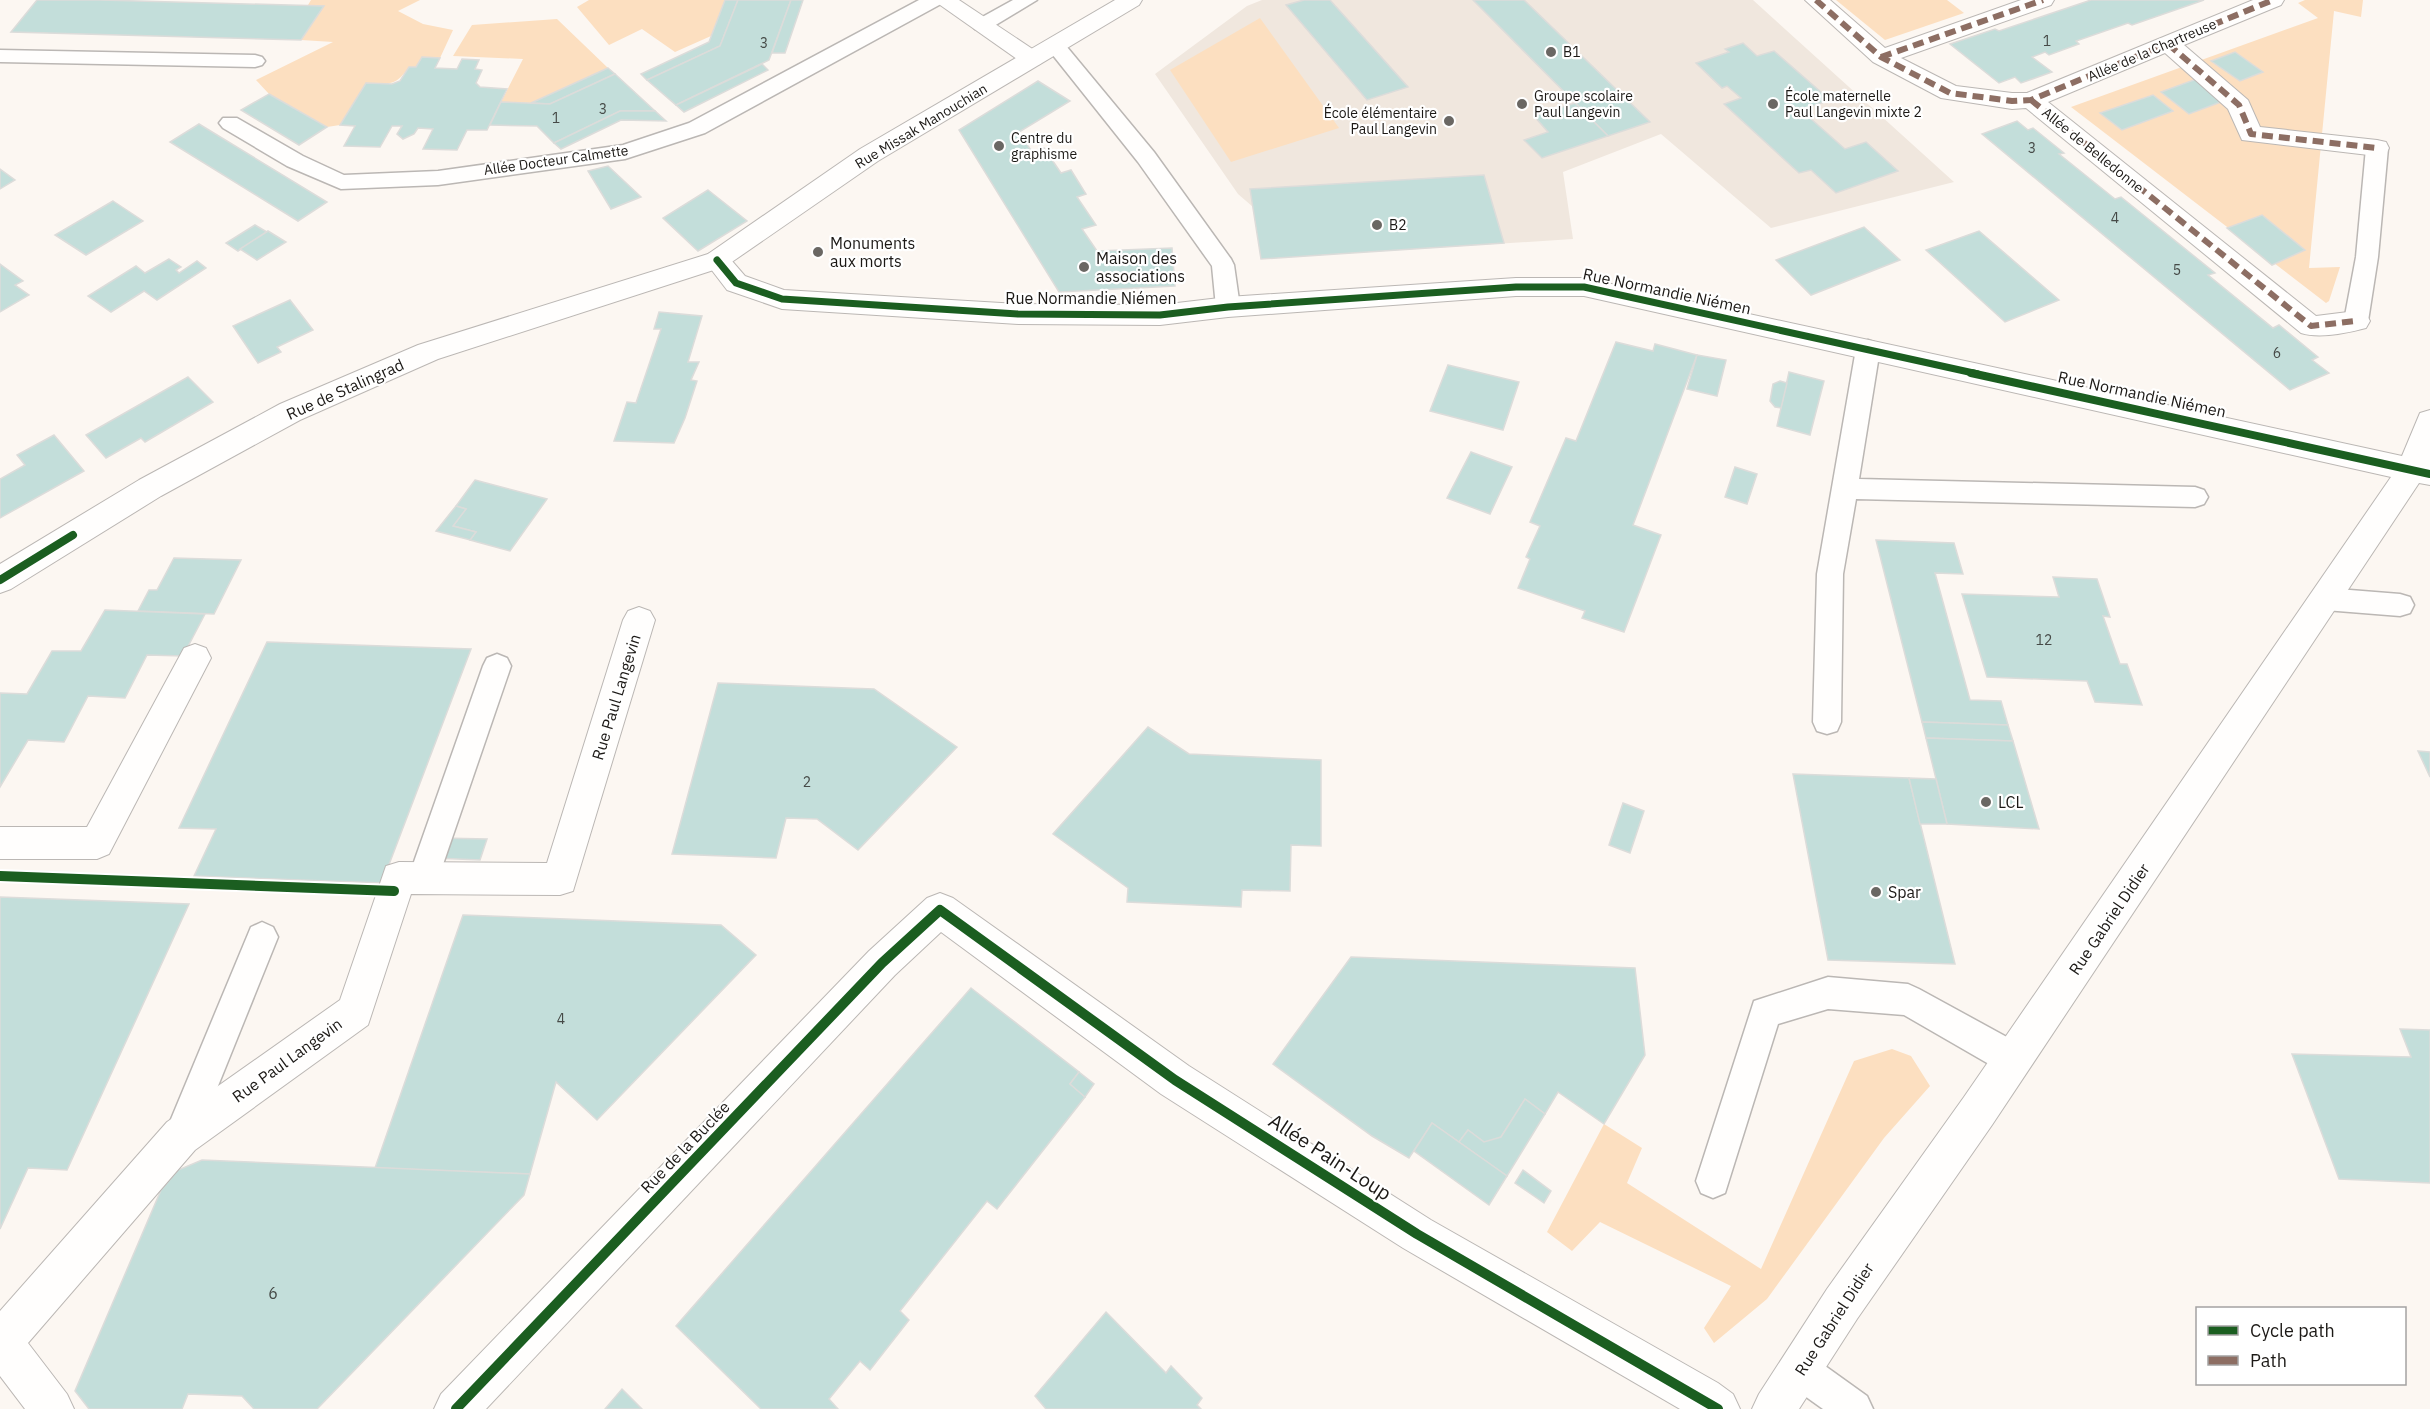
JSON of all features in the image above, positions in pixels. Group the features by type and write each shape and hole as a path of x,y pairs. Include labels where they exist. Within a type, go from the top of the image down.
{"street":[{"path":"944,0 1032,58"},
{"name":"Rue Missak Manouchian","path":"717,260 869,155 1131,0"},
{"name":"Allée de Belledonne","path":"1816,0 1881,57 1954,95 2012,101 2031,100 2311,327 2356,321"},
{"path":"1881,57 2043,0"},
{"name":"Allée de la Chartreuse","path":"2031,100 2273,0"},
{"path":"2168,44 2239,105 2251,134 2377,148"},
{"name":"Rue Normandie Niémen","path":"717,260 736,283 782,299 1018,314 1160,315 1228,307 1516,287 1584,287 2421,472"},
{"name":"Rue de Stalingrad","path":"0,580 150,488 290,412 428,352 717,260"},
{"name":"Rue Gabriel Didier","path":"1774,1409 1801,1371 1842,1304 2013,1059 2325,599 2421,472 2430,421"},
{"name":"Rue Paul Langevin","path":"0,1341 181,1137 355,1012 399,878 424,876 560,879 639,620"},
{"path":"0,843 97,843 195,658"},
{"name":"Rue de la Buclée","path":"456,1409 882,963 940,910"},
{"name":"Allée Pain-Loup","path":"940,910 1195,1093 1417,1234 1703,1398 1718,1409"},
{"path":"0,1341 51,1409"}],"lane":[{"name":"Allée Docteur Calmette","path":"230,123 295,161 341,182 438,178 625,152 697,128 934,0"},
{"path":"982,25 1027,0"},
{"path":"1055,45 1146,157 1223,265 1228,307"},
{"path":"0,56 255,61"},
{"path":"2356,321 2367,257 2377,148"},
{"path":"1827,722 1830,574 1868,349"},
{"path":"1845,489 2195,497"},
{"path":"2325,599 2400,605"},
{"path":"424,876 496,666"},
{"path":"181,1137 262,937"},
{"path":"1713,1180 1765,1012 1828,993 1908,1000 2013,1059"},
{"path":"1801,1371 1854,1409"}],"shaded area":[{"path":"311,0 420,0 398,11 423,24 453,30 440,58 422,57 416,67 409,67 400,78 391,83 366,83 340,125 327,127 269,94 256,80 333,42 301,40 323,6 308,5"},
{"path":"589,0 725,0 711,36 675,52 642,29 609,45 577,7"},
{"name":"Groupe scolaire Paul Langevin","path":"1262,0 1753,0 1954,182 1771,228 1661,134 1563,172 1573,239 1261,259 1253,207 1238,194 1155,74 1247,6"},
{"path":"1836,0 1947,0 1964,13 1885,40"},
{"path":"2305,0 2363,0 2361,17 2334,11 2309,268 2340,267 2329,301 2326,303 2071,107 2318,18 2298,3"},
{"path":"1260,18 1339,128 1231,162 1170,70"},
{"path":"557,19 608,68 531,103 501,102 523,59 453,56 472,25"},
{"path":"1892,1049 1911,1056 1930,1086 1884,1138 1767,1299 1714,1343 1704,1328 1731,1286 1600,1222 1572,1251 1547,1232 1604,1124 1642,1148 1627,1183 1761,1269 1854,1061"}],"building":[{"path":"37,0 324,6 301,40 11,32"},
{"path":"725,0 738,0 720,46 647,80 641,74 709,42"},
{"path":"738,0 791,0 769,60 676,105 647,80 720,46"},
{"path":"791,0 803,0 785,53 772,53"},
{"path":"1304,0 1330,0 1408,87 1367,100 1286,5"},
{"name":"B1","path":"1473,0 1524,0 1650,122 1608,136"},
{"path":"2091,0 2204,0 2132,25 2128,23 2076,41 2079,44 2049,55 2045,52 2032,57 2052,72 2021,83 2015,77 1999,83 1950,44 1995,29 1999,31"},
{"path":"1743,43 1757,56 1774,51 1830,100 1801,110 1845,149 1866,142 1898,171 1836,193 1811,170 1799,173 1724,104 1741,98 1727,86 1722,88 1696,63 1729,52 1725,49"},
{"path":"2235,52 2263,72 2240,81 2211,61"},
{"path":"422,57 440,58 435,68 457,69 462,59 479,60 475,69 482,70 476,83 480,87 507,89 487,130 467,130 457,150 423,149 433,129 418,128 414,134 403,139 397,134 402,126 392,126 380,147 344,146 355,126 340,125 366,83 392,84 400,81 409,67 416,67"},
{"path":"762,64 768,70 684,112 676,105"},
{"path":"608,68 615,74 550,104 531,103"},
{"path":"615,74 655,111 620,111 554,143 537,126 490,125 501,102 550,104"},
{"path":"2199,78 2229,99 2189,114 2161,92"},
{"path":"1038,81 1070,101 1019,132 1032,152 1044,148 1061,173 1071,170 1086,194 1077,197 1096,225 1082,229 1097,251 1172,248 1175,286 1059,292 959,130"},
{"path":"269,94 327,127 299,145 241,110"},
{"path":"2153,95 2173,111 2122,130 2100,113"},
{"path":"1575,103 1608,136 1542,158 1524,140 1548,132 1534,116"},
{"path":"620,111 655,111 666,121 621,120 561,149 554,143"},
{"path":"2017,121 2028,130 2033,128 2064,153 2059,154 2115,199 2121,197 2215,273 2208,275 2273,328 2279,325 2318,357 2312,360 2329,373 2290,390 1982,134"},
{"path":"199,124 327,202 298,221 170,142"},
{"path":"608,166 641,197 611,209 588,171"},
{"path":"0,169 15,180 0,189"},
{"name":"B2","path":"1484,175 1504,243 1261,259 1250,189"},
{"path":"708,190 747,221 698,251 663,218"},
{"path":"113,201 143,221 86,255 55,235"},
{"path":"2262,215 2305,250 2272,265 2227,228"},
{"path":"255,225 267,232 238,251 226,243"},
{"path":"1864,227 1900,260 1811,295 1776,260"},
{"path":"268,231 286,242 257,260 240,249"},
{"path":"1979,231 2059,300 2005,322 1926,250"},
{"path":"169,259 181,267 176,270 179,273 197,261 206,268 157,300 144,291 111,312 88,296 136,266 145,273"},
{"path":"0,264 23,281 15,285 29,295 0,312"},
{"path":"290,300 313,330 277,347 281,352 258,363 233,326"},
{"path":"659,312 702,316 688,362 699,362 691,380 697,381 685,418 674,443 614,441 627,402 636,403 661,329 654,329"},
{"path":"1616,342 1653,351 1655,344 1697,355 1633,525 1661,535 1624,632 1582,618 1585,611 1518,588 1530,559 1526,557 1540,526 1530,522 1566,438 1576,441"},
{"path":"1697,355 1726,360 1717,396 1687,389"},
{"path":"1448,365 1519,382 1503,430 1430,411"},
{"path":"1789,372 1824,381 1810,435 1777,426"},
{"path":"188,377 213,402 145,442 141,438 106,458 86,435"},
{"path":"1780,381 1787,383 1781,408 1775,407 1770,401 1773,384"},
{"path":"54,435 84,471 0,518 0,479 25,465 17,455"},
{"path":"1471,452 1512,467 1490,514 1447,498"},
{"path":"1735,467 1757,474 1747,504 1725,497"},
{"path":"475,480 547,499 510,551 470,540 476,532 453,526 466,509 456,506"},
{"path":"456,506 466,509 453,526 476,532 470,540 436,531"},
{"path":"1876,540 1954,543 1963,574 1935,573 1970,700 2001,701 2008,725 1922,722"},
{"path":"174,558 241,560 214,614 138,611 149,590 157,590"},
{"path":"2053,577 2097,579 2110,617 2103,616 2120,664 2127,664 2142,705 2095,702 2087,681 1987,677 1962,594 2059,597"},
{"path":"105,610 205,614 183,656 147,655 125,698 88,696 64,742 28,740 0,787 0,693 27,694 52,651 81,651"},
{"path":"267,642 471,649 382,883 194,876 216,829 179,828"},
{"path":"718,683 874,689 957,747 858,850 817,819 786,818 776,858 672,854"},
{"path":"1922,722 2008,725 2013,741 1926,738"},
{"path":"1148,727 1189,754 1321,760 1321,846 1291,845 1290,891 1242,890 1241,907 1127,902 1128,888 1053,834"},
{"name":"LCL","path":"1926,738 2013,741 2039,829 1947,824"},
{"path":"2418,751 2430,752 2430,777"},
{"name":"Spar","path":"1793,774 1909,778 1955,964 1828,960"},
{"path":"1909,778 1936,779 1947,824 1920,824"},
{"path":"1623,803 1644,811 1630,853 1609,845"},
{"path":"441,838 487,839 480,860 434,858"},
{"path":"0,897 189,904 67,1170 28,1168 0,1229"},
{"path":"463,915 721,925 756,955 597,1120 556,1082 530,1174 375,1168"},
{"path":"1351,957 1635,968 1645,1055 1604,1124 1558,1092 1545,1114 1525,1099 1501,1137 1490,1142 1484,1142 1468,1130 1459,1142 1432,1123 1409,1158 1372,1136 1273,1064"},
{"path":"971,988 1079,1072 1070,1084 1085,1097 997,1209 987,1201 900,1311 909,1320 870,1370 860,1361 829,1399 838,1409 761,1409 676,1326"},
{"path":"2400,1029 2430,1030 2430,1183 2339,1179 2292,1054 2411,1057"},
{"path":"1079,1072 1094,1084 1085,1097 1070,1084"},
{"path":"1525,1099 1545,1114 1507,1176 1459,1142 1468,1130 1484,1142 1501,1137"},
{"path":"1432,1123 1507,1176 1489,1205 1414,1151"},
{"path":"202,1160 530,1174 524,1195 317,1409 254,1409 242,1396 188,1394 182,1409 89,1409 75,1391 161,1190 178,1170"},
{"path":"1523,1170 1551,1191 1544,1203 1515,1183"},
{"path":"1106,1312 1166,1373 1171,1366 1202,1398 1197,1405 1201,1409 1046,1409 1035,1396"},
{"path":"622,1389 642,1409 605,1409"}],"marked path":[{"path":"1816,0 1881,57 1950,93 2012,101 2031,100 2273,0"},
{"path":"1881,57 2043,0"},
{"path":"2168,44 2239,105 2251,134 2377,148"},
{"path":"2031,100 2311,326 2356,321"}],"cycle path":[{"path":"717,260 736,283 782,299 1018,314 1160,315 1228,307 1516,287 1584,287 2430,474"},
{"path":"0,580 73,535"},
{"path":"0,876 394,891"},
{"path":"456,1409 882,963 940,910 1175,1080 1417,1234 1703,1398 1718,1409"}],"place":[{"name":"B1","path":"1551,52"},
{"name":"Groupe scolaire Paul Langevin","path":"1522,104"},
{"name":"École maternelle Paul Langevin mixte 2","path":"1773,104"},
{"name":"École élémentaire Paul Langevin","path":"1449,121"},
{"name":"Centre du graphisme","path":"999,146"},
{"name":"B2","path":"1377,225"},
{"name":"Monuments aux morts","path":"818,252"},
{"name":"Maison des associations","path":"1084,267"},
{"name":"LCL","path":"1986,802"},
{"name":"Spar","path":"1876,892"}]}
